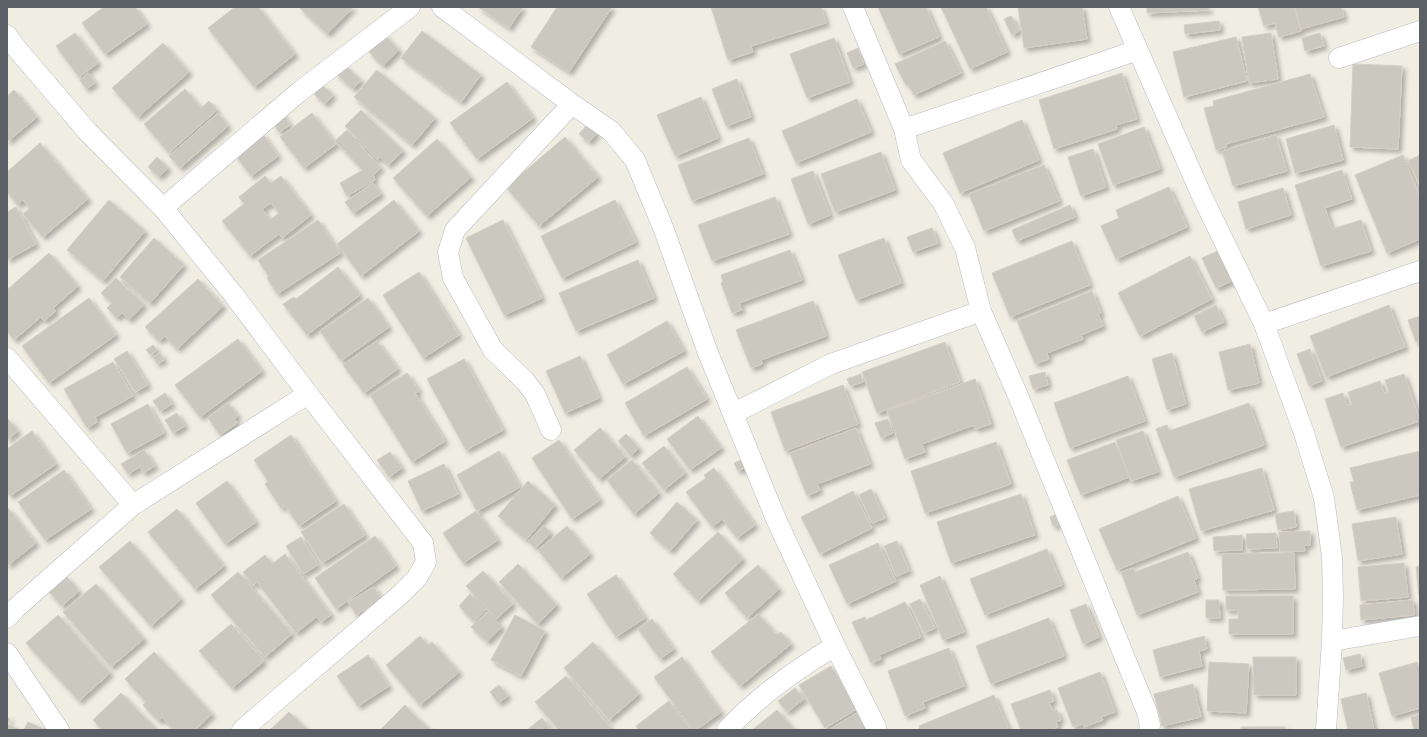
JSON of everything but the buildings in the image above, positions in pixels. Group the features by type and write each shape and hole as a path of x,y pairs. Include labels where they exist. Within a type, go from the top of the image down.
{"street":[{"path":"163,208 299,92 410,7"},
{"path":"442,7 572,104 611,131 635,160 664,230 708,353 734,413 776,519 835,646 876,727"},
{"path":"853,7 904,130 911,160 943,203 965,248 981,311 1019,398 1146,712 1150,725 1149,730"},
{"path":"1120,7 1201,194 1264,324 1304,434 1324,498 1332,557 1332,641 1326,730"},
{"path":"1339,58 1420,31"},
{"path":"7,35 17,49 87,131 163,208 233,294 308,394 424,543 426,562 417,578 401,594 242,730"},
{"path":"904,130 1138,50"},
{"path":"551,430 535,394 525,381 493,350 453,278 448,252 455,230 572,104"},
{"path":"1264,324 1420,271"},
{"path":"734,413 831,364 981,311"},
{"path":"7,358 133,505"},
{"path":"10,608 133,505 308,394"},
{"path":"1332,641 1420,626"},
{"path":"727,730 745,710 793,672 835,646"},
{"path":"7,653 59,730"}]}
